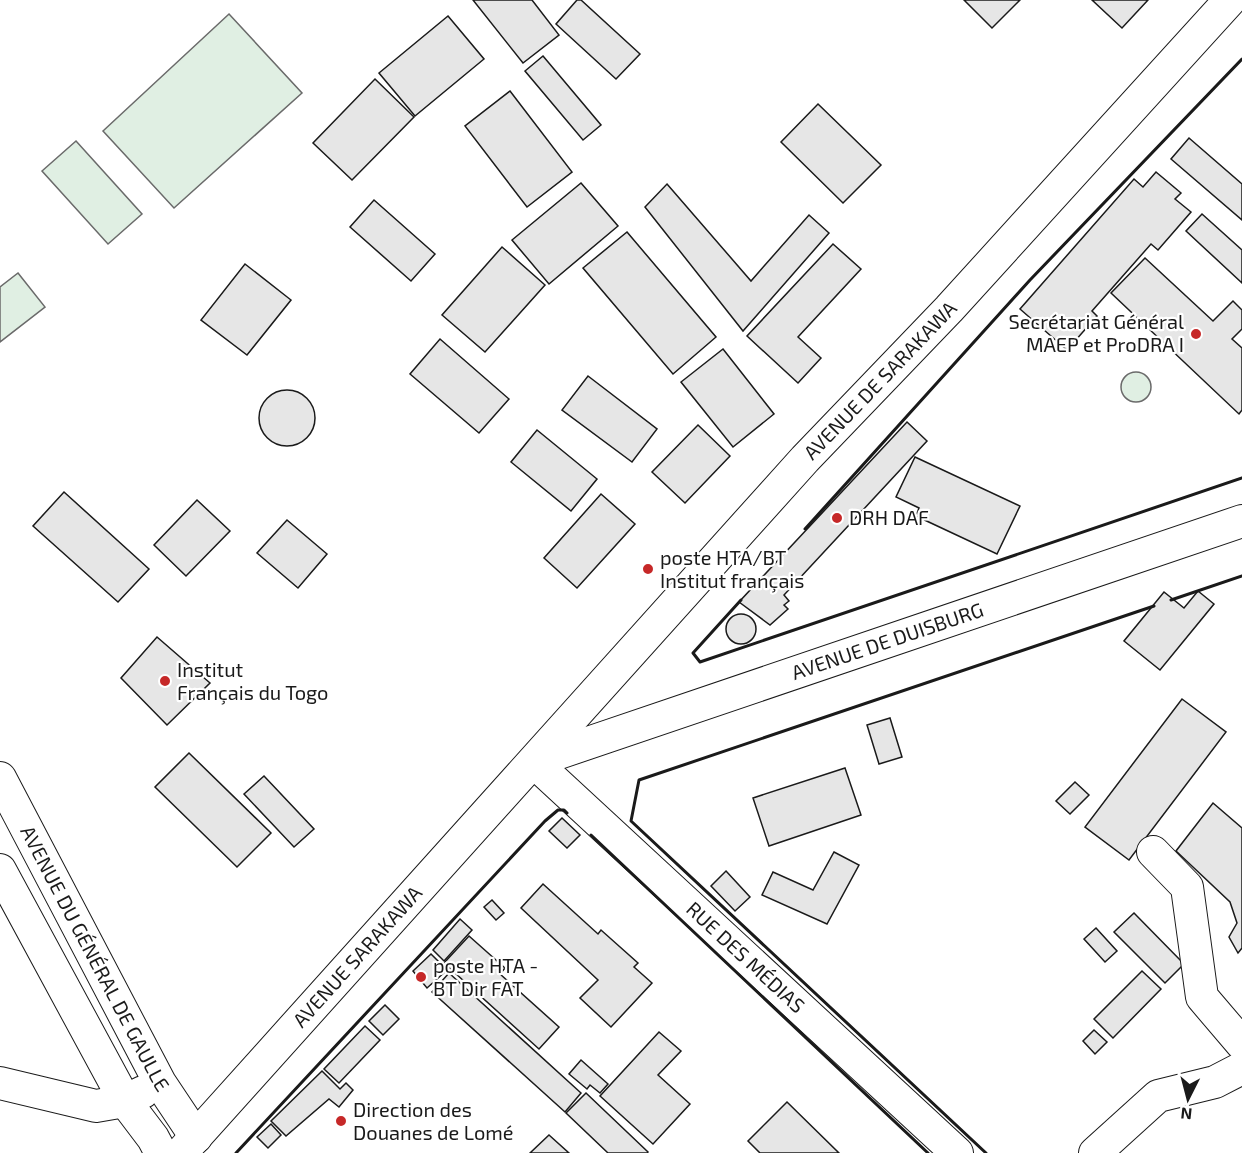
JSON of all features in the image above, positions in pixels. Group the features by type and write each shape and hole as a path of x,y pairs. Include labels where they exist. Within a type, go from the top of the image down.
{"street":[{"name":"AVENUE DE SARAKAWA","path":"534,762 806,459 957,300 1230,0"},
{"name":"AVENUE DE DUISBURG","path":"534,762 1242,521"},
{"name":"AVENUE SARAKAWA","path":"188,1145 534,762"},
{"name":"RUE DES MÉDIAS","path":"534,762 957,1153"},
{"name":"AVENUE DU GÉNÉRAL DE GAULLE","path":"0,778 160,1083 188,1145"},
{"path":"1153,852 1187,887 1202,997 1242,1044"},
{"name":"AVENUE DU GÉNÉRAL DE GAULLE","path":"0,870 125,1101 153,1138 161,1153"},
{"path":"1095,1153 1158,1096 1215,1082 1242,1068"},
{"path":"0,1083 96,1106 125,1101 160,1083"}],"green space":[{"path":"229,14 302,93 174,208 103,131"},
{"path":"76,141 142,214 108,244 42,171"},
{"path":"18,273 45,307 0,342 0,287"},
{"path":"1136,372 1147,376 1151,387 1147,398 1136,402 1125,398 1121,387 1125,376"}],"building":[{"path":"473,0 532,0 559,35 523,63"},
{"path":"577,0 581,0 640,54 616,79 556,24"},
{"path":"964,0 1020,0 992,28"},
{"path":"1092,0 1148,0 1122,28"},
{"path":"448,16 484,59 415,116 379,73"},
{"path":"543,56 601,125 583,140 525,71"},
{"path":"375,79 414,117 352,180 313,143"},
{"path":"510,91 572,172 527,207 465,126"},
{"path":"818,104 881,165 843,203 781,142"},
{"path":"1189,138 1242,184 1242,220 1171,159"},
{"path":"1156,172 1181,193 1175,199 1191,212 1158,250 1151,244 1092,311 1097,316 1067,350 1020,309 1134,179 1143,187"},
{"path":"581,183 618,226 549,284 512,240"},
{"path":"667,184 751,281 809,215 829,233 743,331 645,207"},
{"path":"374,200 435,254 411,281 350,227"},
{"path":"1202,214 1242,250 1242,283 1186,231"},
{"path":"627,232 716,337 673,374 583,268"},
{"path":"833,244 861,269 798,337 821,358 798,383 747,336"},
{"path":"502,247 545,285 485,352 442,315"},
{"name":"Secrétariat Général MAEP et ProDRA I","path":"1145,258 1213,321 1233,301 1242,310 1242,329 1232,339 1242,348 1242,410 1239,414 1111,293"},
{"path":"245,264 291,300 247,355 201,320"},
{"path":"440,339 509,399 479,433 410,374"},
{"path":"723,349 774,414 733,447 681,382"},
{"path":"588,376 657,429 632,462 562,410"},
{"path":"281,390 293,390 307,398 315,412 313,429 307,438 293,446 281,446 264,434 259,424 259,412 271,395"},
{"name":"DRH DAF","path":"907,422 927,441 784,595 789,601 784,605 788,609 770,625 739,602"},
{"path":"698,425 730,456 685,503 652,472"},
{"path":"537,430 597,479 571,511 511,462"},
{"path":"915,457 1020,506 997,554 916,516 919,508 896,497"},
{"path":"64,492 149,569 118,602 33,526"},
{"path":"601,494 635,524 577,588 544,558"},
{"path":"197,500 230,531 186,576 154,545"},
{"path":"287,520 327,554 298,588 257,553"},
{"path":"1198,591 1214,604 1160,670 1124,641 1164,592 1184,608"},
{"path":"741,614 751,619 756,629 751,639 741,644 731,639 726,629 731,619"},
{"name":"Institut Français du Togo","path":"157,637 210,683 167,725 121,678"},
{"path":"1182,699 1226,732 1129,860 1085,827"},
{"path":"890,718 902,757 879,764 867,725"},
{"path":"189,753 271,833 237,867 155,787"},
{"path":"845,768 861,815 769,846 753,798"},
{"path":"264,776 314,829 294,847 244,794"},
{"path":"1075,782 1089,795 1070,814 1056,801"},
{"path":"1213,803 1242,828 1242,948 1238,953 1229,937 1237,923 1230,902 1176,851"},
{"path":"562,818 580,835 567,848 549,831"},
{"path":"834,852 859,865 827,924 762,895 773,872 813,890"},
{"path":"726,871 750,897 735,911 711,886"},
{"path":"543,884 598,934 601,930 638,963 634,967 652,983 611,1027 580,998 598,980 521,908"},
{"path":"492,900 504,913 496,920 484,907"},
{"path":"1134,913 1184,964 1165,983 1114,932"},
{"path":"460,919 472,930 444,961 433,950"},
{"path":"1096,928 1117,951 1105,962 1084,939"},
{"path":"469,936 505,968 500,974 559,1027 539,1049 444,963"},
{"path":"431,954 447,970 427,988 413,971"},
{"path":"1142,971 1161,989 1113,1038 1094,1019"},
{"path":"449,973 581,1093 565,1112 432,992"},
{"path":"385,1005 399,1019 383,1035 369,1021"},
{"path":"365,1026 380,1040 339,1083 324,1069"},
{"path":"1094,1030 1107,1042 1095,1054 1083,1041"},
{"path":"659,1032 681,1051 658,1075 690,1104 653,1144 600,1096"},
{"path":"581,1060 608,1084 600,1093 590,1085 587,1089 569,1074"},
{"path":"322,1071 340,1089 346,1083 353,1090 339,1107 329,1099 286,1136 271,1121"},
{"path":"586,1093 648,1152 608,1153 566,1113"},
{"path":"787,1102 839,1153 760,1153 748,1141"},
{"path":"271,1124 281,1135 268,1148 257,1137"},
{"path":"549,1135 569,1153 530,1153"}],"wall":[{"path":"805,529 1030,280 1242,59"},
{"path":"741,600 693,653 700,662 1242,478"},
{"path":"1171,600 1242,576"},
{"path":"986,1153 631,821 639,780 1154,606"},
{"path":"236,1153 545,821 558,810 564,810 567,813"},
{"path":"591,835 928,1153"}],"place":[{"name":"Secrétariat Général MAEP et ProDRA I","path":"1196,334"},
{"name":"DRH DAF","path":"837,518"},
{"name":"poste HTA/BT Institut français","path":"648,569"},
{"name":"Institut Français du Togo","path":"165,681"},
{"name":"poste HTA - BT Dir FAT","path":"421,977"},
{"name":"Direction des Douanes de Lomé","path":"341,1121"}]}
